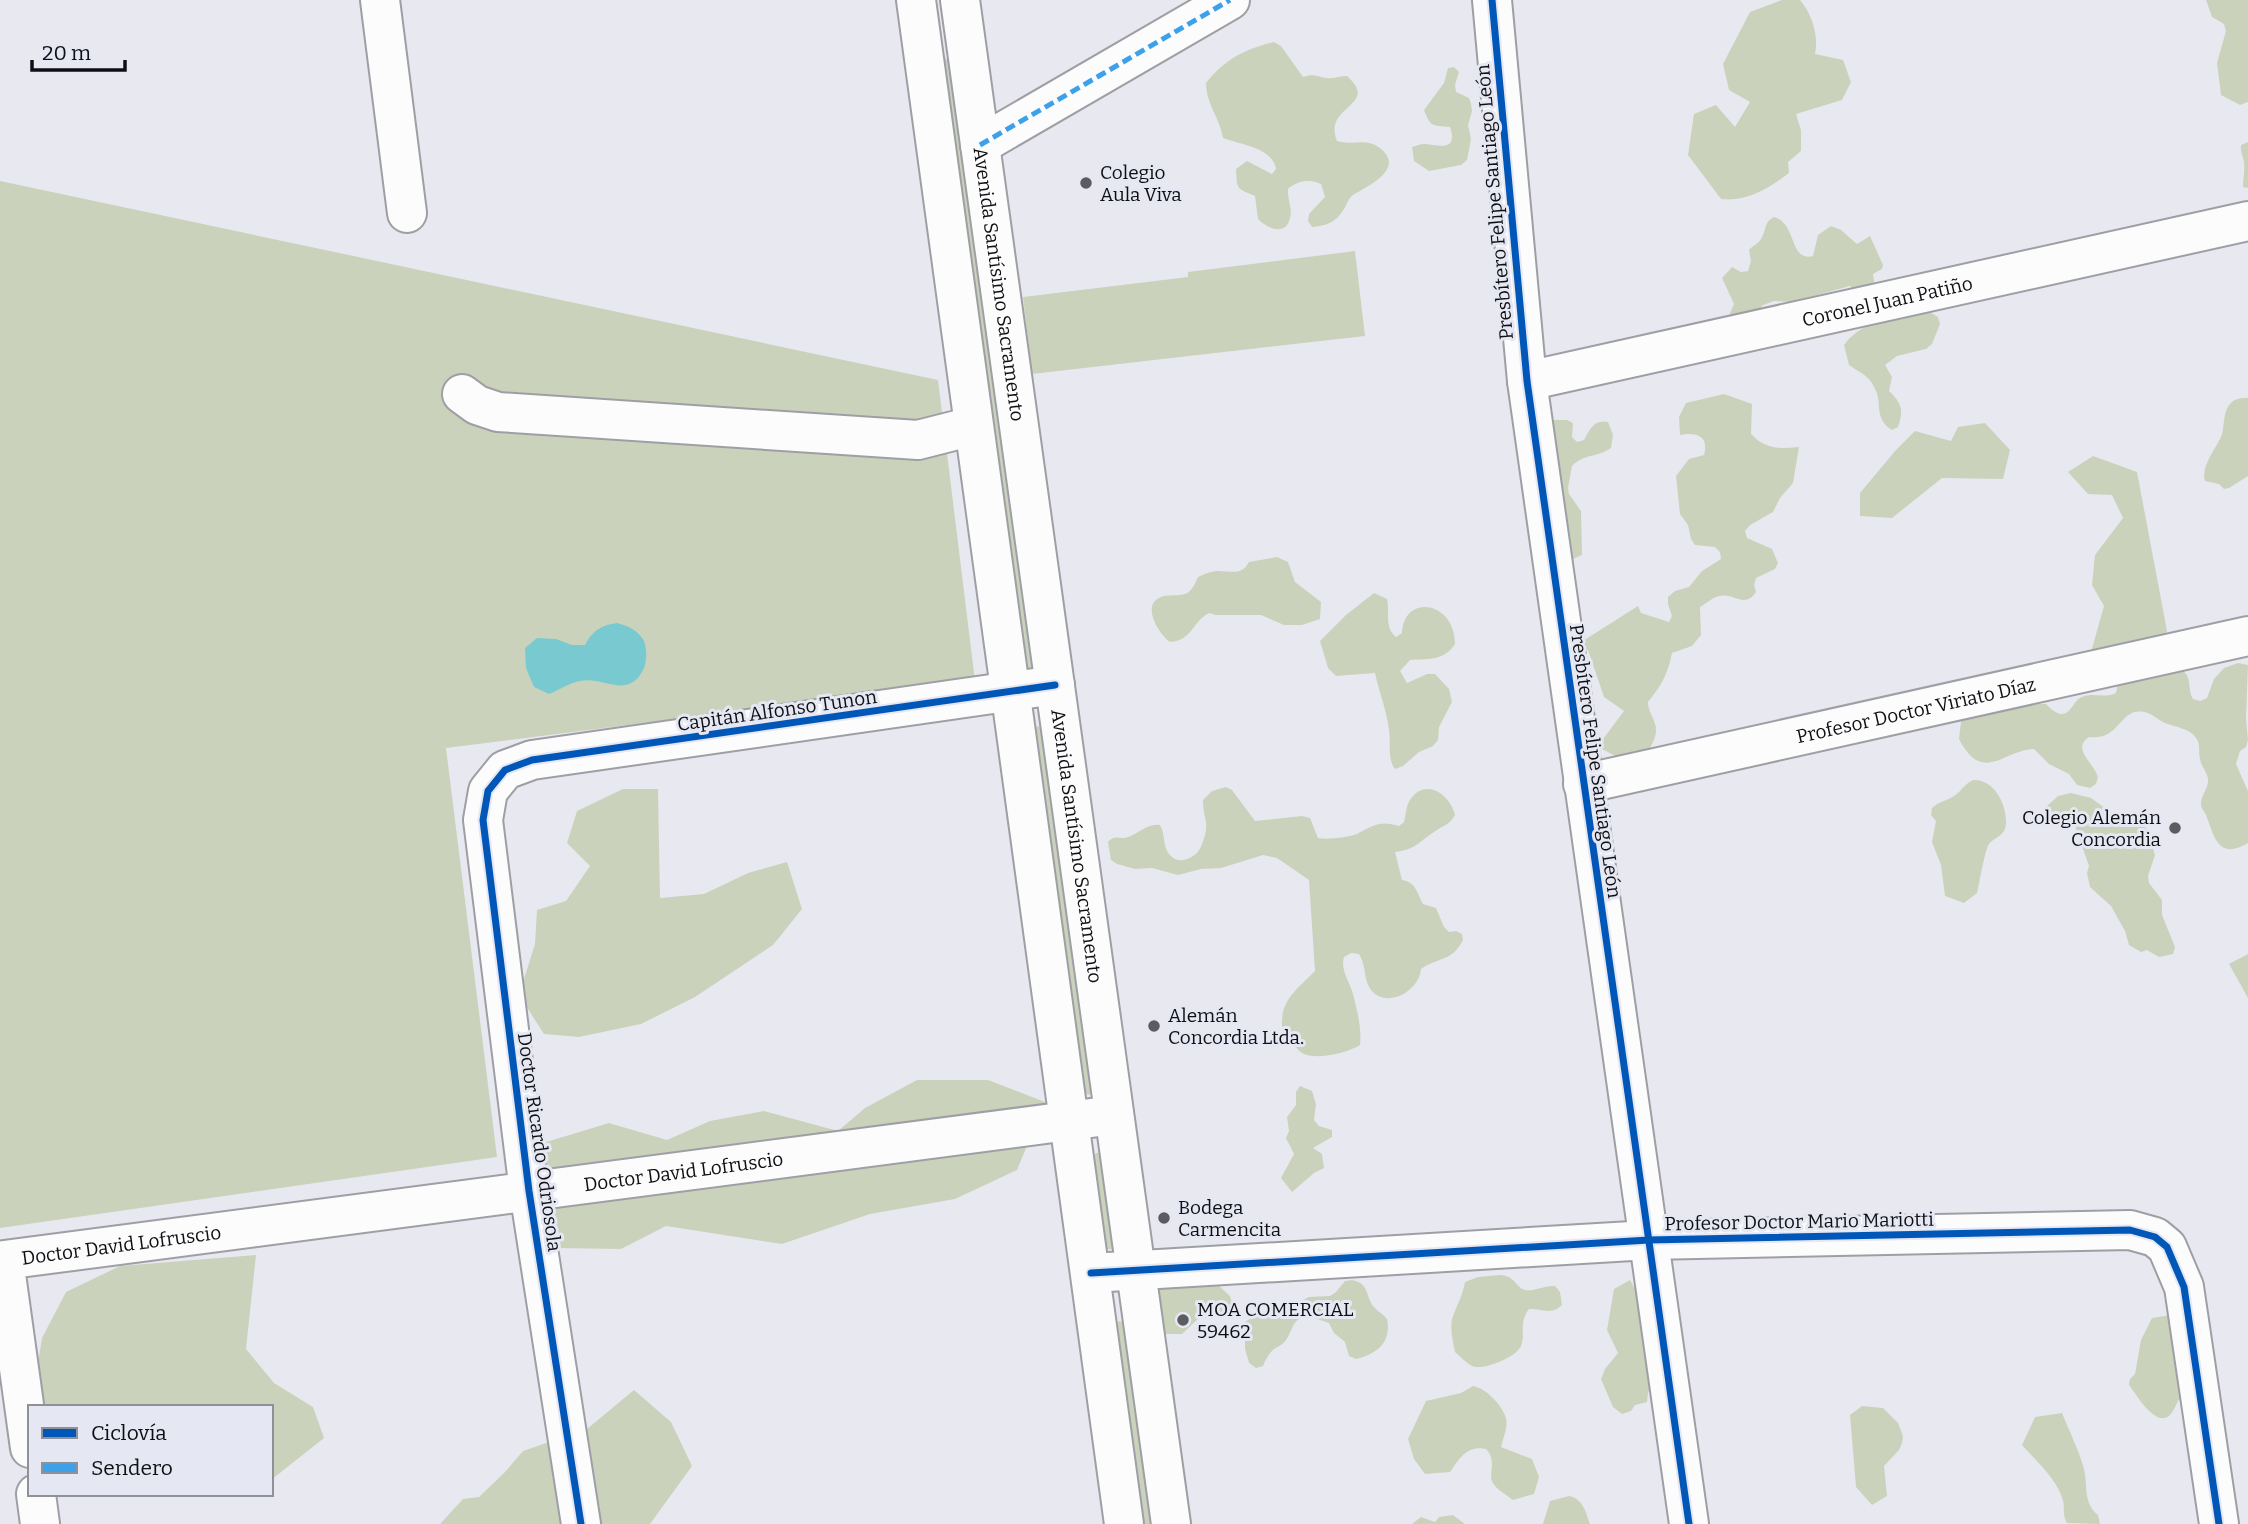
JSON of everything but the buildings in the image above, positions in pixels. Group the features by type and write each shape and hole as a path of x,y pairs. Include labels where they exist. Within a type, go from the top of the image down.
{"street":[{"path":"380,0 407,213"},
{"path":"980,145 1230,0"},
{"name":"Presbítero Felipe Santiago León","path":"1492,0 1527,381 1689,1524"},
{"path":"963,1 916,5 1124,1524"},
{"name":"Avenida Santísimo Sacramento","path":"963,1 980,145 1171,1524"},
{"name":"Coronel Juan Patiño","path":"1527,381 2248,221"},
{"path":"462,394 477,405 498,412 918,440 973,426"},
{"name":"Profesor Doctor Viriato Díaz","path":"1583,784 2248,636"},
{"name":"Capitán Alfonso Tunon","path":"505,770 532,760 1055,685"},
{"name":"Doctor Ricardo Odriosola","path":"505,770 488,791 483,820 529,1191 581,1524"},
{"name":"Doctor David Lofruscio","path":"28,1434 4,1260 1114,1115"},
{"name":"Profesor Doctor Mario Mariotti","path":"1091,1273 1649,1240 2130,1230 2155,1237 2167,1247 2184,1287 2219,1524"},
{"path":"36,1496 40,1524"}],"green space":[{"path":"1782,0 1800,0 1814,26 1815,54 1843,60 1851,82 1842,100 1796,114 1801,130 1801,151 1788,162 1789,173 1766,189 1749,196 1721,199 1688,155 1694,114 1716,105 1735,127 1750,102 1729,90 1723,64 1750,12"},
{"path":"2206,0 2248,0 2248,102 2240,105 2221,95 2217,63 2226,31 2224,24 2212,17"},
{"path":"1274,42 1281,46 1303,77 1347,76 1356,86 1358,94 1337,120 1337,141 1374,145 1387,156 1389,163 1382,176 1353,195 1338,217 1322,226 1312,227 1308,221 1309,214 1325,197 1321,184 1313,181 1300,182 1288,189 1291,215 1284,227 1271,228 1258,219 1255,196 1239,188 1236,169 1247,161 1272,174 1276,169 1269,156 1262,151 1223,138 1208,98 1206,83 1228,61"},
{"path":"942,59 949,61 1033,664 1030,668 1025,668"},
{"path":"1454,67 1459,72 1456,92 1469,98 1472,111 1468,125 1471,139 1467,160 1461,165 1429,171 1414,161 1412,147 1424,144 1444,146 1451,141 1450,127 1433,124 1424,110 1444,83 1448,68"},
{"path":"2248,142 2248,188 2243,187 2241,145"},
{"path":"0,181 938,380 975,681 446,748 497,1157 0,1228"},
{"path":"1774,217 1786,226 1796,248 1805,256 1813,256 1818,235 1831,226 1841,230 1857,244 1870,236 1883,265 1882,269 1873,274 1875,288 1853,289 1850,286 1792,302 1774,301 1763,305 1758,311 1731,319 1730,313 1734,304 1722,278 1732,267 1741,272 1748,271 1751,261 1749,250 1760,241 1767,223"},
{"path":"1355,251 1365,336 1032,374 1023,297 1188,277 1188,272"},
{"path":"1926,310 1938,317 1940,324 1932,344 1926,349 1897,356 1885,365 1892,377 1889,391 1897,399 1901,412 1898,427 1892,430 1883,421 1878,396 1871,381 1849,365 1844,345 1860,330 1870,325"},
{"path":"1724,394 1752,404 1751,434 1756,439 1773,447 1799,447 1793,483 1780,498 1773,512 1750,525 1745,531 1747,538 1772,549 1778,563 1775,569 1756,578 1756,592 1752,597 1743,600 1720,596 1700,607 1701,635 1692,646 1672,653 1663,679 1648,702 1656,728 1652,744 1645,756 1619,758 1602,749 1600,743 1624,711 1604,697 1588,650 1578,644 1638,606 1641,613 1669,622 1672,616 1668,597 1675,591 1689,587 1702,571 1721,559 1720,552 1715,547 1695,545 1691,539 1688,525 1680,514 1676,476 1689,459 1704,455 1705,449 1705,443 1700,437 1692,434 1680,435 1679,417 1686,403"},
{"path":"2248,398 2248,476 2224,489 2219,484 2205,481 2205,470 2222,435 2229,406 2235,400"},
{"path":"1547,421 1573,423 1572,437 1577,442 1584,440 1593,426 1603,421 1608,422 1613,435 1611,448 1581,459 1572,466 1568,488 1581,511 1582,555 1566,562"},
{"path":"1985,423 2010,450 2003,479 1942,478 1892,518 1860,516 1860,493 1915,431 1951,441 1958,427"},
{"path":"2093,456 2137,472 2167,631 2154,652 2091,652 2104,606 2092,585 2095,555 2123,518 2112,495 2088,494 2068,472"},
{"path":"1277,557 1288,562 1295,582 1321,602 1320,619 1302,625 1284,625 1261,615 1209,613 1183,638 1170,642 1154,622 1153,603 1164,596 1187,593 1198,577 1216,571 1239,571 1249,562"},
{"path":"1374,593 1387,599 1389,625 1396,637 1402,633 1405,620 1411,612 1429,607 1439,611 1447,619 1453,630 1455,644 1441,656 1410,660 1400,671 1407,683 1427,674 1435,674 1449,689 1452,702 1439,727 1438,740 1433,746 1419,752 1403,766 1395,769 1390,756 1387,716 1375,673 1336,676 1328,668 1320,641 1346,615"},
{"path":"2238,663 2248,665 2248,740 2246,747 2240,751 2236,764 2248,791 2248,843 2238,848 2224,848 2219,844 2202,807 2208,779 2196,738 2190,732 2144,712 2129,714 2108,734 2089,737 2084,742 2082,746 2085,756 2098,777 2096,784 2090,788 2077,785 2069,774 2049,764 2034,749 1985,763 1968,753 1959,739 1961,722 1968,713 2026,700 2032,704 2046,704 2061,714 2082,697 2116,693 2118,682 2181,669 2187,676 2193,699 2200,701 2207,698 2214,679 2224,668"},
{"path":"1038,726 1041,728 1093,1090 1089,1095 1083,1092 1033,729"},
{"path":"1973,780 1987,784 1998,794 2006,824 2002,834 1987,847 1977,893 1964,903 1945,896 1941,865 1932,842 1936,821 1931,815 1934,806 1954,796"},
{"path":"1226,787 1232,790 1255,821 1302,816 1310,818 1318,838 1322,839 1354,835 1382,824 1399,826 1404,822 1410,800 1423,790 1430,789 1443,795 1452,807 1455,815 1448,823 1413,847 1395,852 1402,880 1413,886 1423,904 1436,908 1449,932 1462,934 1463,940 1449,956 1421,969 1414,985 1393,998 1385,998 1371,990 1359,954 1351,953 1344,957 1344,971 1353,994 1360,1026 1360,1045 1332,1055 1310,1056 1302,1053 1292,1042 1284,1044 1282,1019 1287,1002 1315,971 1309,880 1277,858 1263,855 1221,868 1201,869 1178,875 1152,868 1135,869 1111,860 1110,840 1128,837 1155,825 1160,825 1166,849 1173,858 1181,860 1192,857 1201,847 1206,831 1203,800 1212,791"},
{"path":"623,789 658,789 660,898 704,894 748,873 787,862 802,909 773,945 695,997 641,1024 579,1037 544,1034 519,995 535,944 537,910 566,901 590,866 567,843 577,811"},
{"path":"2071,793 2091,798 2116,816 2131,816 2147,829 2155,855 2148,876 2149,883 2162,900 2162,915 2175,947 2173,954 2159,957 2129,945 2125,931 2111,906 2090,887 2087,873 2089,866 2075,826 2054,817 2047,806 2058,796"},
{"path":"2248,954 2248,998 2229,964"},
{"path":"917,1080 988,1080 1045,1102 1017,1170 955,1199 870,1214 782,1244 666,1226 621,1249 554,1248 526,1188 543,1143 609,1123 667,1140 710,1121 764,1111 838,1131 865,1108"},
{"path":"1300,1086 1312,1091 1316,1104 1314,1120 1319,1126 1332,1130 1332,1137 1313,1148 1322,1154 1324,1168 1292,1192 1281,1178 1294,1154 1286,1138 1289,1131 1287,1117 1296,1105 1296,1092"},
{"path":"1100,1153 1114,1249 1105,1249 1093,1157"},
{"path":"256,1255 246,1349 274,1383 313,1407 324,1438 273,1478 273,1405 38,1405 34,1387 42,1338 66,1292 120,1266"},
{"path":"1211,1268 1219,1286 1230,1296 1234,1309 1198,1319 1182,1334 1153,1334 1154,1279"},
{"path":"1478,1277 1509,1277 1525,1290 1555,1286 1560,1292 1562,1305 1550,1311 1529,1309 1524,1319 1522,1342 1518,1350 1491,1365 1472,1366 1455,1352 1451,1329 1453,1316 1465,1282"},
{"path":"1352,1280 1364,1286 1373,1306 1387,1319 1387,1334 1381,1346 1356,1359 1349,1356 1345,1342 1334,1333 1329,1323 1308,1316 1296,1322 1283,1344 1274,1349 1263,1366 1256,1368 1249,1363 1245,1349 1245,1322 1256,1315 1290,1306 1309,1297 1330,1296 1345,1281"},
{"path":"1630,1280 1643,1304 1654,1379 1647,1402 1635,1405 1631,1411 1622,1414 1613,1407 1601,1379 1605,1369 1618,1353 1607,1330 1614,1289"},
{"path":"2171,1315 2182,1396 2172,1413 2165,1418 2147,1409 2129,1385 2135,1374 2141,1340 2152,1318"},
{"path":"1119,1321 1124,1322 1153,1524 1144,1524 1116,1324"},
{"path":"1473,1386 1488,1394 1504,1413 1506,1425 1501,1447 1532,1459 1539,1477 1534,1494 1513,1500 1497,1488 1492,1482 1491,1459 1486,1449 1469,1451 1450,1472 1425,1474 1414,1459 1408,1439 1426,1401 1461,1393"},
{"path":"634,1390 671,1422 692,1466 650,1524 440,1524 463,1499 479,1497 523,1451 587,1429"},
{"path":"1862,1406 1883,1408 1898,1423 1903,1436 1899,1450 1884,1466 1887,1496 1872,1505 1856,1487 1850,1415"},
{"path":"2062,1413 2082,1462 2088,1500 2098,1515 2100,1524 2067,1523 2063,1501 2056,1486 2022,1445 2035,1417"},
{"path":"1569,1496 1581,1503 1590,1524 1543,1524 1550,1501"},
{"path":"1453,1515 1465,1524 1412,1524 1421,1517 1435,1522 1439,1517"}],"water":[{"path":"617,623 636,631 645,644 644,668 638,678 623,685 580,681 549,694 534,687 526,668 525,648 537,638 585,645 598,630"}],"marked path":[{"path":"980,145 1230,0"}],"cycle path":[{"path":"1492,0 1527,381 1689,1524"},
{"path":"581,1524 529,1191 483,820 488,791 505,770 532,760 1055,685"},
{"path":"1091,1273 1649,1240 2130,1230 2155,1237 2167,1247 2184,1287 2219,1524"}],"place":[{"name":"Colegio Aula Viva","path":"1086,183"},
{"name":"Colegio Alemán Concordia","path":"2175,828"},
{"name":"Alemán Concordia Ltda.","path":"1154,1026"},
{"name":"Bodega Carmencita","path":"1164,1218"},
{"name":"MOA COMERCIAL 59462","path":"1183,1320"}]}
